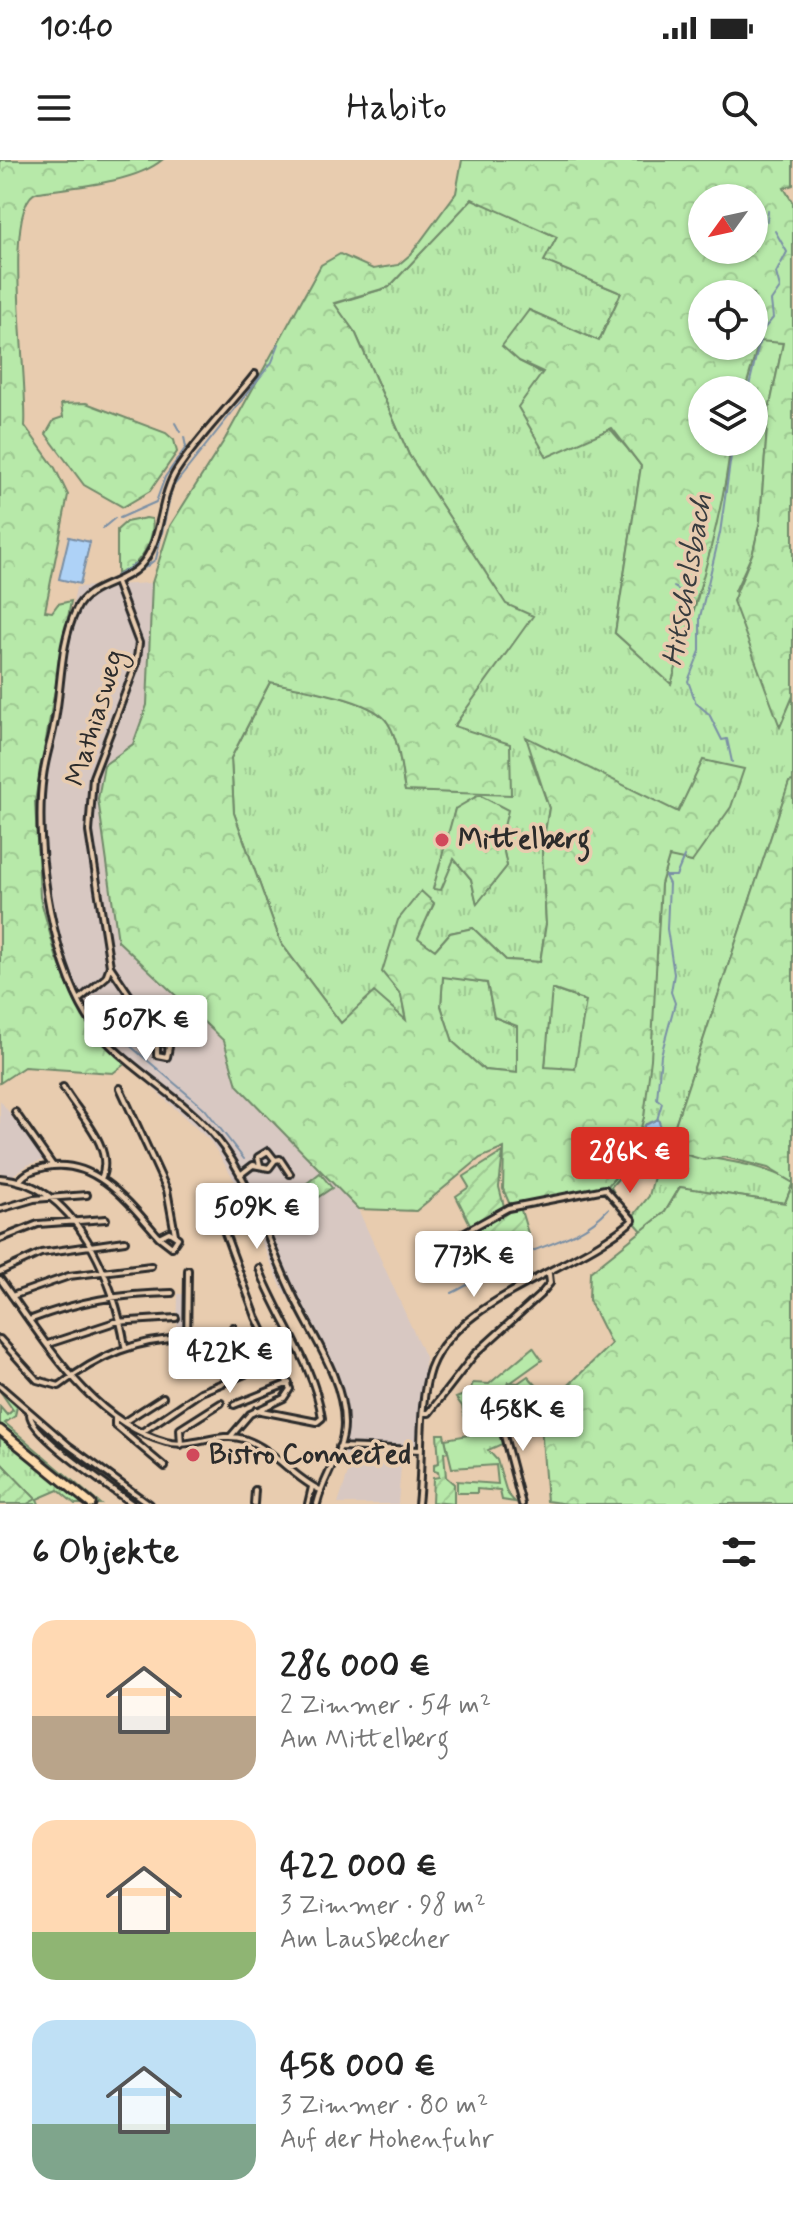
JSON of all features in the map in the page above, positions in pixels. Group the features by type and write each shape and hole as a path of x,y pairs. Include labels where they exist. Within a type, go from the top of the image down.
{"main road":[{"path":"0,1430 91,1504"}],"street":[{"path":"255,374 177,470 166,489 153,544 141,566 83,598 74,613 65,646 62,683 43,776 41,833 46,887 58,944 80,999 101,1034 217,1138 240,1175 286,1282 330,1368 343,1409 339,1447 317,1504"},
{"name":"Mathiasweg","path":"110,966 89,832 93,777 136,665 139,643 116,582"},
{"path":"80,999 106,977 110,966"},
{"path":"110,966 157,1036 169,1047 167,1057 157,1055 157,1036"},
{"path":"63,1087 102,1148 105,1168 101,1179"},
{"path":"19,1181 30,1171 53,1166 85,1171 101,1179 172,1247 178,1241 167,1190 120,1088"},
{"path":"15,1112 53,1166"},
{"path":"260,1165 258,1157 264,1151 272,1153 275,1160"},
{"path":"275,1160 280,1159 290,1174"},
{"path":"240,1175 253,1165 269,1168 275,1160"},
{"path":"0,1178 19,1181 49,1199 71,1220 89,1244 115,1295 125,1346"},
{"path":"418,1504 423,1413 432,1361 449,1335 468,1318 601,1246 633,1220 605,1189 508,1208 427,1253"},
{"path":"0,1209 87,1195"},
{"path":"211,1195 256,1317 289,1383 288,1394 245,1418 231,1436"},
{"path":"0,1239 38,1224 106,1219"},
{"path":"159,1237 175,1234"},
{"path":"0,1272 41,1253 125,1241"},
{"path":"12,1296 69,1276 104,1269 151,1266"},
{"path":"256,1410 317,1422 322,1418 312,1376 285,1330 259,1268"},
{"path":"187,1348 188,1270"},
{"path":"423,1413 429,1413 474,1355 541,1294 550,1283 549,1274"},
{"path":"0,1279 52,1349 115,1417 139,1430 181,1445 231,1436 246,1440 282,1461 312,1487 320,1490"},
{"path":"29,1320 69,1305 115,1295 172,1293"},
{"path":"48,1344 121,1321 176,1318"},
{"path":"139,1430 201,1392 245,1374 233,1327"},
{"path":"0,1339 37,1380 59,1386 73,1374 125,1346 188,1338"},
{"path":"234,1405 289,1383"},
{"path":"0,1386 30,1414 149,1504"},
{"path":"125,1422 163,1397"},
{"path":"181,1445 180,1429 221,1403"},
{"path":"496,1405 522,1504"},
{"path":"30,1414 34,1425 56,1446 132,1504"},
{"path":"115,1417 115,1425 165,1467"},
{"path":"339,1447 422,1450"},
{"path":"308,1504 312,1487"},
{"path":"254,1504 255,1490"}],"shaded area":[{"path":"152,583 147,705 133,744 104,765 118,941 224,1042 237,1085 358,1209 425,1357 422,1454 402,1454 398,1504 338,1504 349,1470 343,1446 343,1408 309,1332 281,1286 235,1181 211,1142 100,1037 75,1002 56,956 40,897 35,801 76,587"},
{"path":"0,1100 44,1160 28,1165 13,1175 0,1174"},
{"path":"178,1294 189,1294 188,1336 177,1336"}],"green space":[{"path":"0,160 162,160 120,179 38,192 27,203 20,226 18,258 25,426 55,468 68,495 45,611 52,612 58,604 71,601 35,801 40,897 56,956 75,1002 100,1037 126,1063 113,1073 24,1067 0,1083"},
{"path":"462,160 793,160 793,185 784,188 793,203 793,696 780,727 733,601 753,552 760,521 765,456 768,456 768,415 783,343 768,342 768,280 688,280 688,360 754,360 749,376 688,376 688,456 729,456 714,533 671,684 615,633 641,466 612,428 547,457 518,407 543,372 519,361 502,346 529,310 599,341 621,293 544,261 557,237 472,199 389,287 334,303 356,334 409,455 506,604 533,616 454,726 510,744 511,795 405,791 395,739 380,714 352,701 270,682 231,758 234,813 281,943 341,1023 374,992 406,1020 401,995 382,972 398,920 421,891 434,903 418,938 435,950 450,933 473,928 506,960 540,962 546,924 542,850 549,808 526,737 678,812 703,760 744,769 731,807 692,862 669,857 661,884 651,1059 644,1117 632,1158 605,1189 510,1205 503,1189 504,1148 480,1158 416,1211 358,1209 237,1085 224,1041 118,941 98,799 104,765 133,744 147,705 152,583 170,526 225,439 321,265 340,254 373,269 398,265 411,254 456,193","holes":["443,977 487,983 494,1017 517,1026 517,1073 484,1070 453,1042 441,1006","552,989 586,1001 575,1069 545,1067"]},
{"path":"472,198 557,237 545,261 621,293 599,341 529,310 519,361 555,381 587,406 641,466 615,633 671,683 697,600 730,456 765,456 760,521 753,552 735,591 780,725 793,696 793,781 789,783 667,1149 778,1174 793,1182 785,1203 680,1187 665,1212 643,1232 605,1189 616,1176 644,1117 661,884 669,856 692,862 679,812 530,755 549,808 542,850 546,924 540,962 506,960 473,928 450,933 435,950 417,938 434,904 421,892 401,995 406,1022 341,1023 281,943 234,813 231,758 270,682 334,695 380,714 395,739 405,791 511,794 454,727 476,693 506,605 409,455 356,334 334,304 389,287","holes":["455,809 501,839 507,866 477,903 471,879 454,858 449,834","653,1122 660,1142 657,1155 635,1153 646,1124","633,1161 657,1165 649,1196 634,1215 619,1202 611,1187"]},
{"path":"768,341 783,343 768,415 768,376 749,376 753,360 768,360"},
{"path":"86,403 166,433 174,440 177,452 150,491 123,507 84,485 46,434 54,420 63,417 61,404"},
{"path":"152,519 153,527 144,552 132,566 117,574 117,530 126,522"},
{"path":"793,781 793,1183 768,1168 725,1157 704,1160 667,1149 789,782"},
{"path":"479,795 508,810 501,839 507,866 477,904 471,879 454,859 441,890 433,889 455,809"},
{"path":"443,976 487,983 494,1017 517,1026 517,1073 484,1070 453,1042 441,1006"},
{"path":"551,989 586,1001 576,1069 545,1068"},
{"path":"503,1152 499,1187 505,1210 520,1207 530,1240 470,1269 455,1238 472,1228 456,1196 469,1187 463,1177"},
{"path":"320,1173 332,1188 306,1205 297,1191"},
{"path":"793,1183 793,1504 568,1504 547,1501 540,1413 611,1344 589,1300 590,1272 665,1212 680,1187 785,1203"},
{"path":"533,1347 542,1360 510,1383 492,1402 502,1444 488,1450 497,1460 507,1493 515,1502 502,1500 500,1491 477,1489 477,1493 457,1493 457,1481 498,1484 496,1465 452,1468 445,1439 469,1435 462,1406 456,1398 469,1393 473,1383 489,1384"},
{"path":"528,1376 539,1388 531,1402 503,1396 508,1382 518,1383"},
{"path":"0,1391 17,1407 15,1416 5,1423 100,1504 93,1504 0,1427 0,1407 7,1415 13,1410"},
{"path":"0,1433 88,1504 75,1504 58,1490 37,1499 39,1504 27,1504 35,1499 0,1462"},
{"path":"437,1434 444,1434 448,1452 444,1453 446,1477 454,1484 454,1504 432,1502 433,1478 439,1477 438,1472 434,1471 434,1464 439,1463"},
{"path":"0,1462 36,1499 27,1504 0,1504"}],"water":[{"path":"69,537 90,542 80,584 59,579"},
{"path":"658,1119 661,1135 654,1161 640,1161 635,1153 645,1125"}],"waterway":[{"name":"Hitschelsbach","path":"751,376 762,331 773,318 771,301 780,288 776,273 787,252 775,231"},
{"path":"142,570 156,559 172,488 272,362 279,344"},
{"path":"175,423 180,432"},
{"path":"120,518 156,502 165,477 186,447 184,437"},
{"name":"Hitschelsbach","path":"731,456 720,533 700,617 700,651 688,681 696,703 709,714 722,740 727,739 732,762"},
{"path":"103,528 115,518"},
{"path":"116,576 137,563"},
{"path":"674,587 690,597"},
{"name":"Hitschelsbach","path":"657,1120 662,1103 657,1099 661,1055 675,1003 671,992 674,974 667,929 669,884 665,876 676,876 684,857"},
{"path":"102,1022 205,1109 244,1159"},
{"name":"Hitschelsbach","path":"452,1293 506,1262 574,1234 608,1209"}],"place":[{"name":"Mittelberg","path":"442,840"},
{"name":"Bistro Connected","path":"193,1455"}]}
